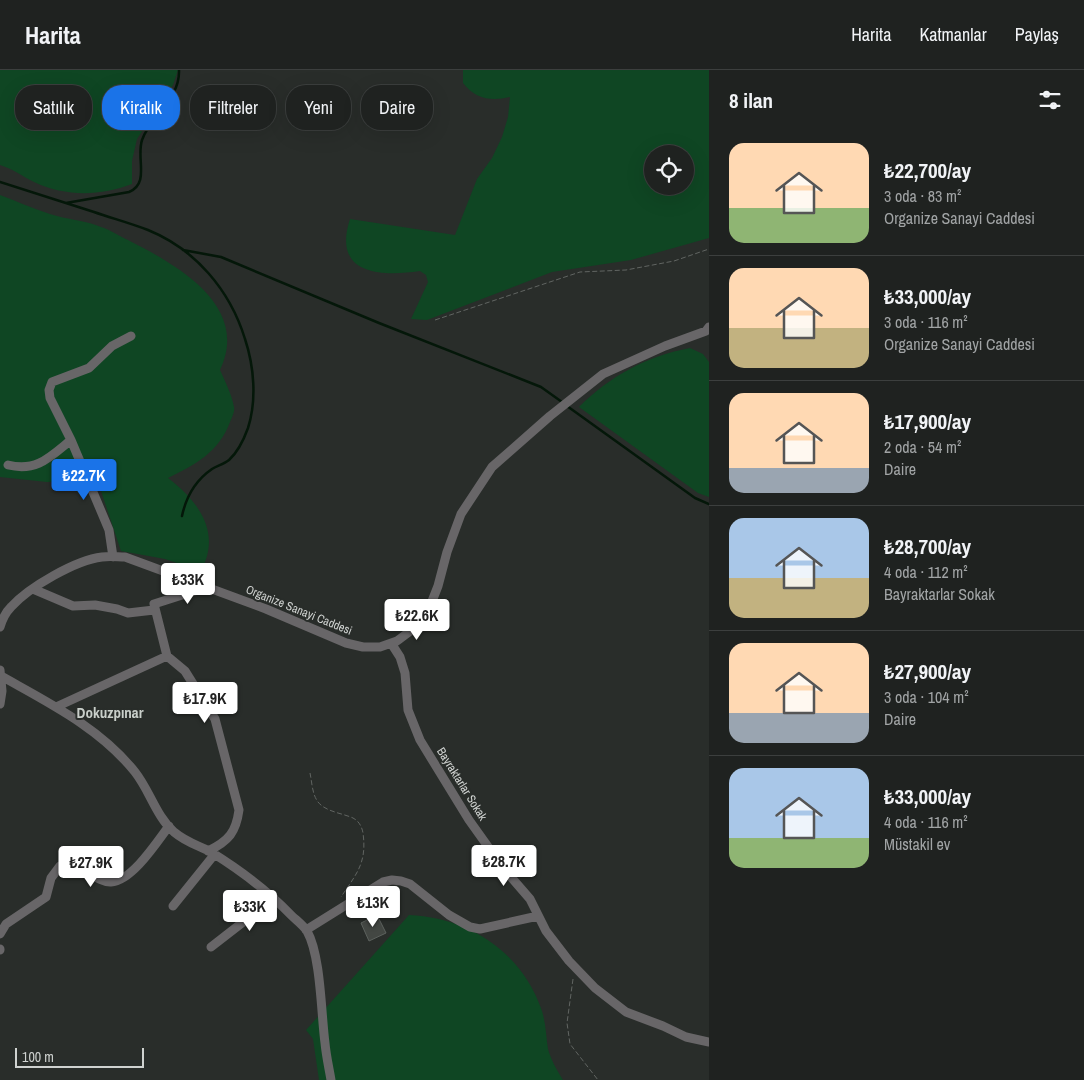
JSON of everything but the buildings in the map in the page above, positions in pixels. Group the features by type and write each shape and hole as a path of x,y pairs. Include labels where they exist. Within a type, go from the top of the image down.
{"street":[{"name":"Organize Sanayi Caddesi","path":"0,628 3,618 10,608 33,589 78,563 102,557 126,557 266,609 346,643 362,647 380,647 396,641 413,629 427,614 461,514 492,467 550,416 603,374 665,346 706,331 709,327"},
{"path":"114,557 109,530 72,440 50,398 49,390 52,382 89,368 112,346 131,336"},
{"path":"8,465 25,467 42,463 72,440"},
{"path":"173,906 211,853 231,836 237,823 239,810 215,718 185,672 167,656 154,610 154,604 207,587"},
{"path":"33,589 73,606 95,605 116,608 128,613 154,610"},
{"name":"Bayraktarlar Sokak","path":"391,643 400,657 405,673 408,710 420,740 469,820 504,869 530,900 546,931 576,968 596,988 626,1012 686,1037 709,1042"},
{"path":"56,706 167,656"},
{"path":"0,673 100,735 136,773 161,816 169,826 190,844 211,853 244,874 274,898 306,930 315,958 331,1080"},
{"path":"0,673 2,691 0,704"},
{"path":"0,934 6,924 46,897 51,878 60,866 72,864 107,882 117,881 126,876 140,863 169,826"},
{"path":"306,930 383,882 392,880 410,884 442,910 473,929 538,916"},
{"path":"212,946 274,898"}],"path":[{"path":"435,320 580,272 626,270 674,261 709,249"},
{"path":"310,773 312,788 318,801 328,809 357,820 362,829 365,848 363,862 338,902"},
{"path":"576,968 566,1023 570,1044 598,1080"}],"green space":[{"path":"0,70 178,70 173,85 102,85 102,130 143,130 137,139 132,161 132,184 95,193 71,192 46,187 0,165"},
{"path":"463,70 709,70 709,238 631,260 552,272 427,320 411,319 428,282 426,275 420,271 404,273 375,272 363,268 353,261 348,251 346,237 350,219 455,235 477,179 492,158 502,137 508,117 510,97 485,98 468,89 463,83"},
{"path":"0,195 50,214 90,223 112,231 167,261 203,290 217,307 225,326 227,347 220,370 232,398 233,414 225,432 213,449 188,468 168,478 197,507 208,530 207,557 201,571 165,559 121,551 97,479 47,482 0,477"},
{"path":"690,348 703,354 709,362 709,497 698,493 579,407 603,386 630,369 659,356"},
{"path":"409,915 453,923 473,931 507,955 533,990 542,1011 549,1053 563,1080 319,1080 313,1039 306,1030"}],"waterway":[{"path":"66,203 129,192 135,188 141,177 142,140 146,131 175,90 179,70"},
{"path":"0,182 134,225 165,238 181,248 208,273 230,304 245,339 251,360 253,383 251,417 245,437 235,453 227,461 206,473 189,496 182,516"},
{"path":"183,250 221,257 379,323 541,387 562,402"},
{"path":"567,406 695,498 709,504"}],"district":[{"name":"Dokuzpınar","path":"110,713"}]}
